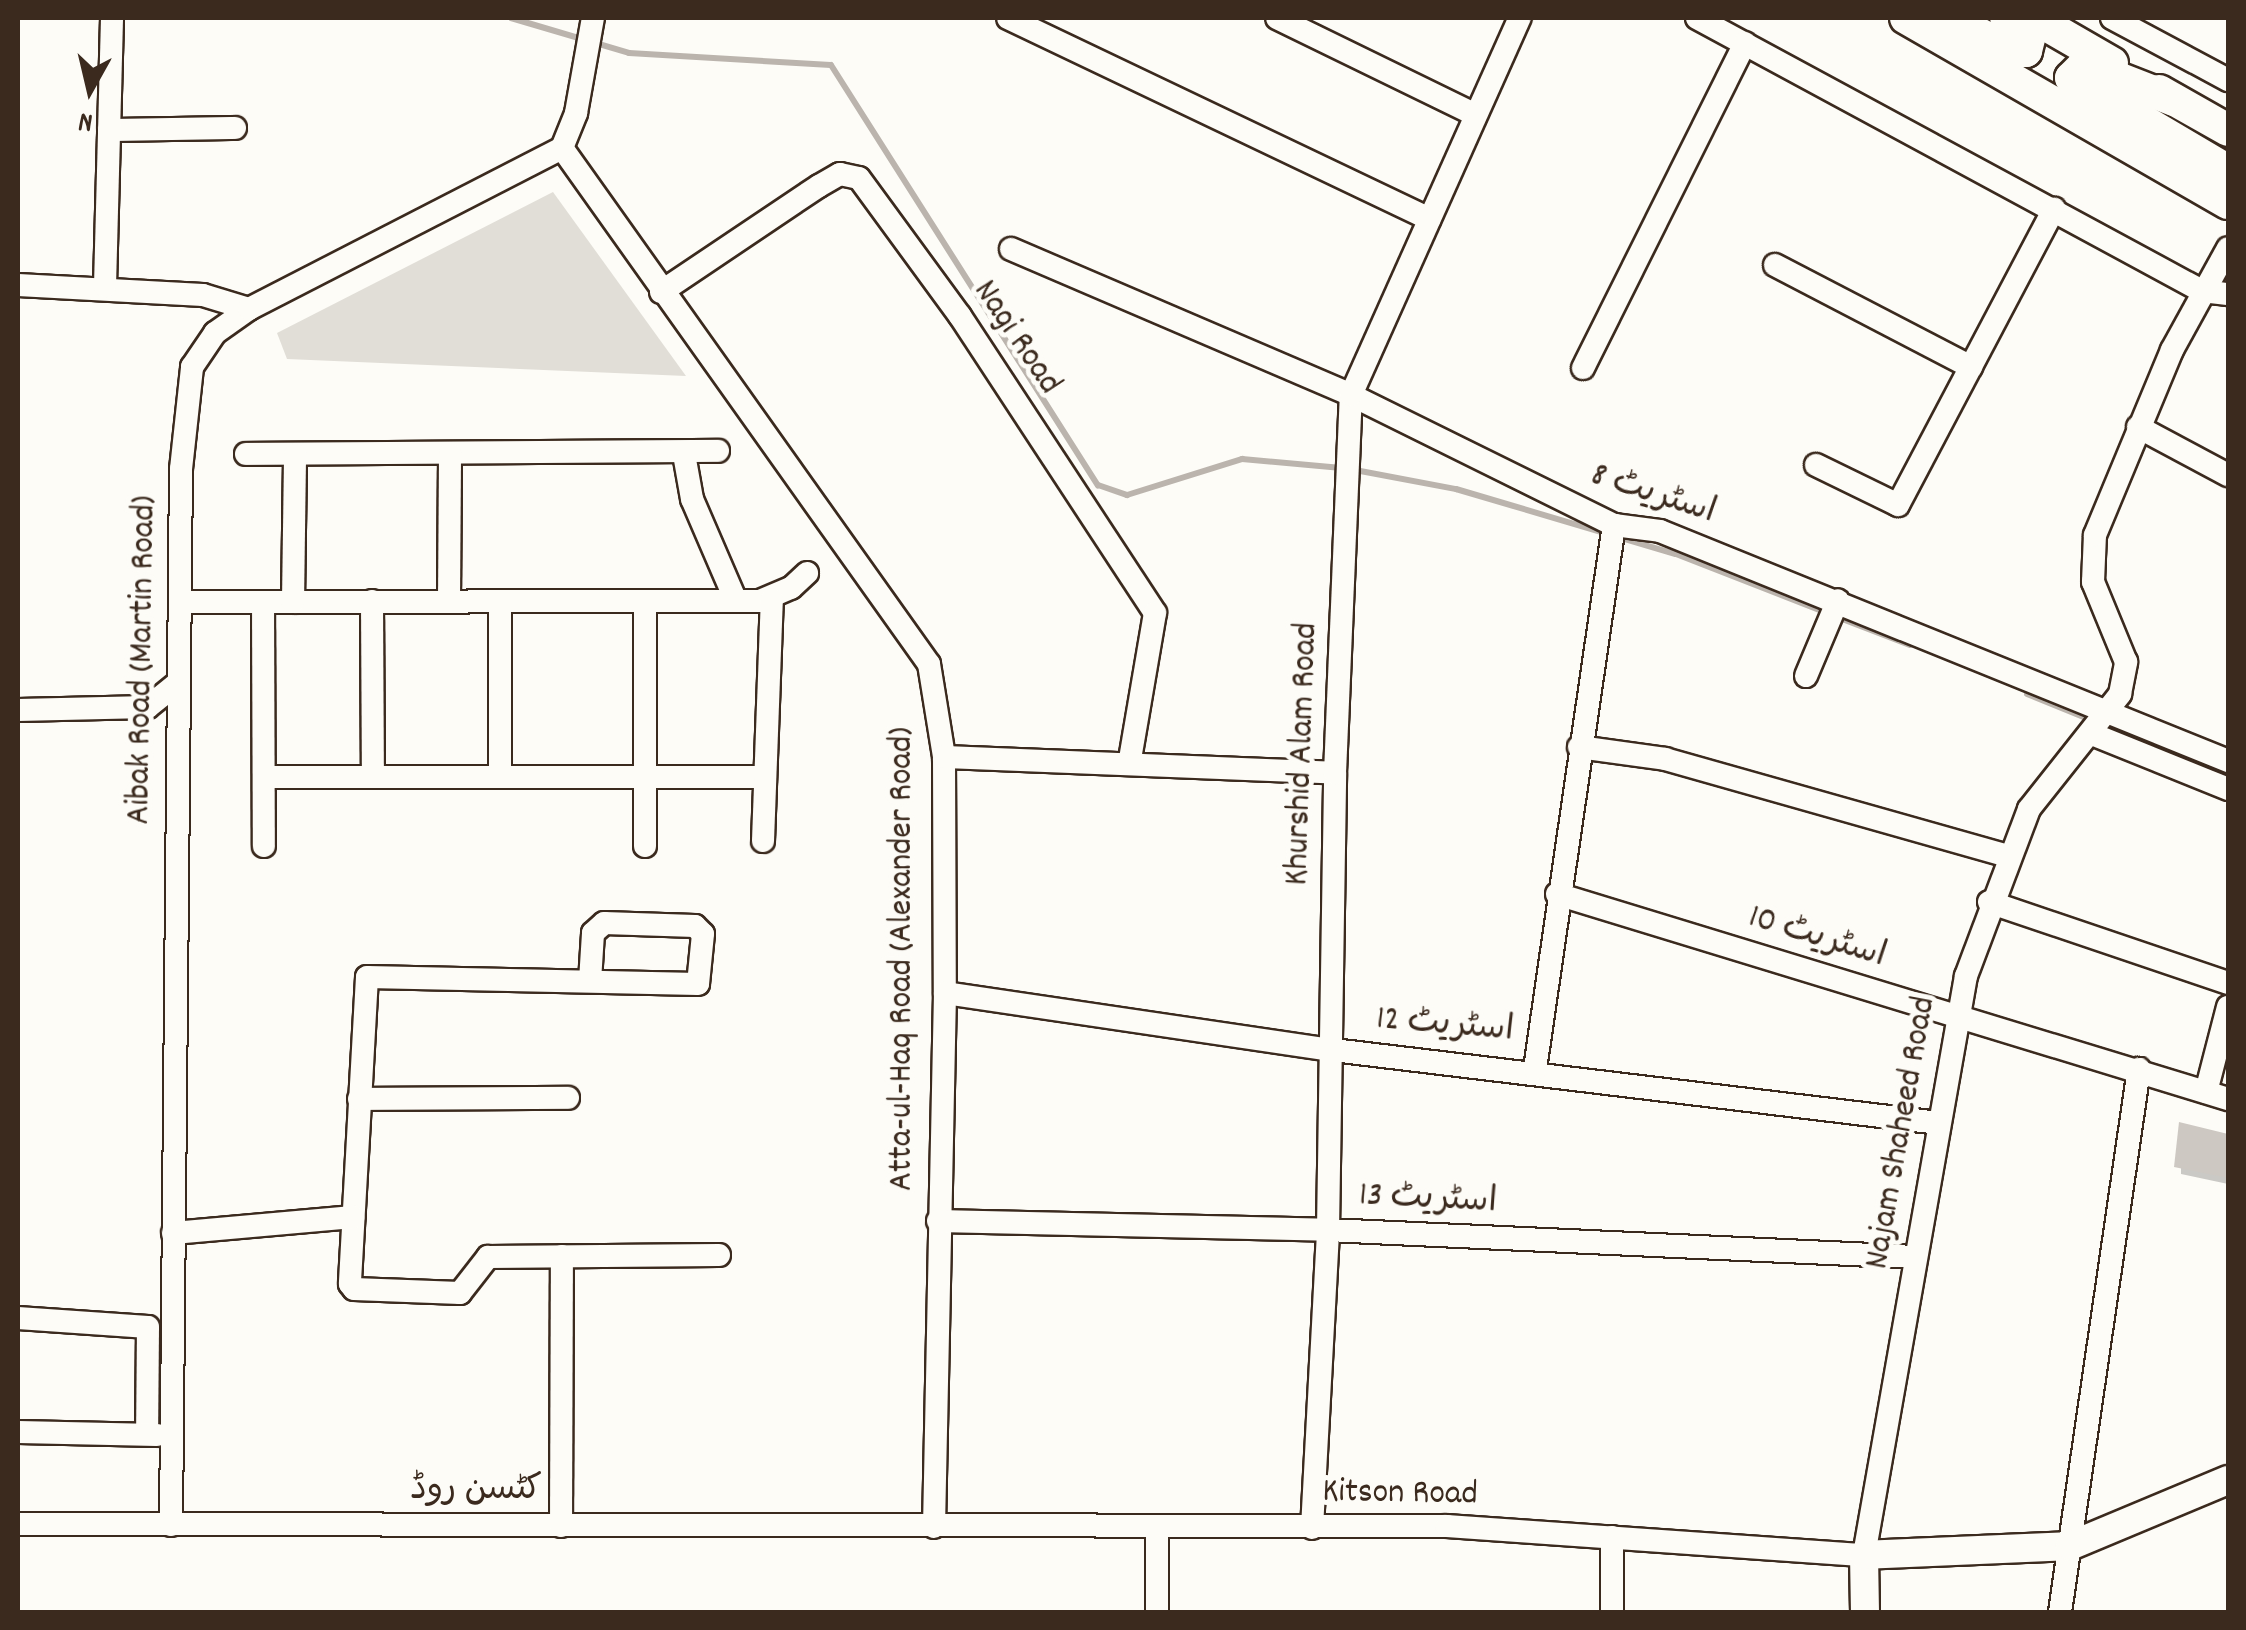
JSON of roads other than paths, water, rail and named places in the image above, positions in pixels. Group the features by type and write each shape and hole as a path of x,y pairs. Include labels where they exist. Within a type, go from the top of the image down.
{"highway":[{"path":"1906,18 2228,203"},
{"path":"1950,18 2011,52 2026,51 2030,34 2006,18"},
{"path":"2034,18 2228,130"},
{"path":"2174,100 2084,65 2071,78 2228,172"}],"main road":[{"path":"1864,1612 1864,1555 2070,1546 2228,1480"}],"street":[{"path":"105,286 112,18"},
{"path":"562,148 594,18"},
{"path":"1008,18 1429,219"},
{"path":"1277,18 1476,115"},
{"name":"Khurshid Alam Road","path":"1312,1528 1328,1230 1334,773 1351,396 1520,18"},
{"path":"1697,18 2202,291 2228,294"},
{"path":"2112,18 2228,80"},
{"path":"1583,368 1744,43"},
{"path":"109,130 235,128"},
{"name":"Atta-ul-Haq Road (Alexander Road)","path":"562,148 929,664 944,758 945,993 934,1528"},
{"name":"Aibak Road (Martin Road)","path":"171,1524 178,683 182,602 180,469 192,367 215,332 249,309 562,148"},
{"name":"Nagi Road","path":"661,292 818,186 840,174 858,178 960,316 1155,613 1130,760"},
{"path":"1816,465 1898,505 2054,209"},
{"path":"2112,711 2126,662 2098,597 2090,556 2138,427 2202,291 2228,248"},
{"name":"اسٹریٹ 8","path":"1011,249 1351,396 1612,534 1660,531 1833,611 2112,711 2228,761"},
{"path":"1776,265 1971,367"},
{"path":"18,285 105,286 203,295 249,309"},
{"path":"2138,427 2228,474"},
{"path":"246,454 718,452"},
{"path":"293,602 295,454"},
{"path":"450,454 450,602"},
{"path":"684,454 692,499 736,601"},
{"path":"1534,1069 1612,534"},
{"path":"182,602 736,601 772,599 806,573"},
{"path":"763,842 772,599"},
{"path":"500,601 500,777"},
{"path":"644,601 646,846"},
{"path":"264,602 264,846"},
{"path":"372,602 372,777"},
{"path":"1806,676 1833,611"},
{"path":"18,710 148,707 178,683"},
{"name":"Najam Shaheed Road","path":"1864,1555 1959,1019 1989,902 2028,809 2112,711"},
{"path":"2086,742 2228,789"},
{"path":"1579,747 1665,758 2008,856"},
{"path":"944,758 1130,760 1334,773"},
{"path":"264,777 765,777"},
{"name":"اسٹریٹ 10","path":"1557,894 2217,1095"},
{"path":"1989,902 2228,983"},
{"path":"590,980 593,933 604,923 695,926 703,934 698,984 367,977 354,1289 460,1293 481,1259 719,1255"},
{"name":"اسٹریٹ 12","path":"945,993 1333,1050 1534,1069 1940,1123"},
{"path":"2217,1095 2228,1008"},
{"path":"2060,1612 2139,1070"},
{"path":"359,1099 568,1098"},
{"path":"172,1233 354,1218"},
{"name":"اسٹریٹ 13","path":"938,1221 1328,1230 1915,1257"},
{"path":"561,1526 562,1256"},
{"path":"18,1318 148,1326 147,1434"},
{"path":"18,1432 171,1436"},
{"name":"کٹسن روڈ","path":"18,1524 934,1528"},
{"name":"Kitson Road","path":"934,1528 1448,1526 1864,1555"},
{"path":"1157,1527 1157,1612"},
{"path":"1612,1538 1612,1612"}],"waterway":[{"path":"511,18 629,53 831,65 1098,485 1127,495 1242,459 1342,468"},
{"path":"1355,470 1456,489 1676,554 1825,612"},
{"path":"1837,617 1910,645"},
{"path":"2027,694 2084,717"}]}
